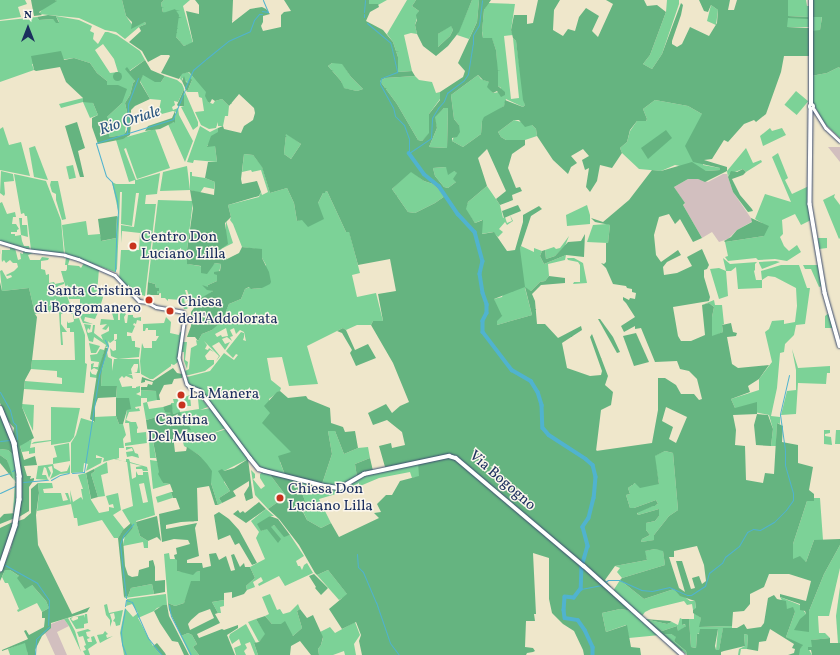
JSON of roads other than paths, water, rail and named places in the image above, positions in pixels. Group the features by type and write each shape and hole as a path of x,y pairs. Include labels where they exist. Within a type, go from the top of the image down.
{"highway":[{"path":"0,408 14,443 19,476 19,499 15,526 0,569"}],"main road":[{"path":"811,0 811,105 809,108 812,109 810,204 824,288 840,346"},
{"name":"Via Bogogno","path":"190,387 200,391 250,458 259,469 265,471 325,486 340,488 364,474 449,456 456,458 584,566 684,655"}],"street":[{"path":"812,109 826,128 840,141"},
{"path":"0,242 26,250 65,255 112,274 139,301 147,302 156,308 183,312 185,317 179,358 188,386 190,387"}],"waterway":[{"name":"Rio Oriale","path":"262,11 268,12 263,0"},
{"path":"364,12 365,0"},
{"path":"409,153 431,138 432,118 444,101 447,93 464,80 468,74 473,35 479,25 482,0"},
{"name":"Rio Oriale","path":"206,59 228,41 250,31 254,20 259,14 262,14"},
{"path":"367,23 390,42 391,45 397,72 381,78 380,84 393,107 395,116 404,125 409,139 409,152"},
{"name":"Rio Oriale","path":"185,88 193,70 205,60"},
{"path":"127,134 128,104 138,78"},
{"name":"Rio Oriale","path":"115,271 118,212 117,201 112,182 106,176 96,143 173,119 185,89"},
{"path":"409,153 424,174 439,186 458,214 475,232 483,261 480,274 483,293 487,304 487,313 483,321 483,332 512,370 531,381 538,392 542,405 543,428 549,435 593,465 596,477 594,498 589,518 583,527 588,546 583,564"},
{"name":"Rio Oriale","path":"72,473 84,472 99,375 108,346 105,340"},
{"path":"604,583 608,580 619,580 641,590 652,591 669,587 687,595 691,595 705,586 709,573 722,563 725,557 739,546 747,532 753,529 760,530 774,522 786,510 793,500 793,493 785,465 785,450 780,414 789,375"},
{"path":"0,392 10,410 13,422 16,425 17,439"},
{"path":"0,441 10,440"},
{"path":"12,471 16,469"},
{"path":"0,476 10,473"},
{"name":"Rio Oriale","path":"51,480 60,475 69,473"},
{"name":"Rio Oriale","path":"23,482 48,480"},
{"name":"Rio Oriale","path":"0,493 17,485"},
{"path":"126,598 120,544 123,536 133,524"},
{"path":"357,554 358,567 363,572 376,602 390,643 399,655"},
{"path":"5,565 37,583 49,600 48,625"},
{"path":"582,566 581,589 574,598 565,597 564,610 565,618 578,620 585,630 593,647 593,655"},
{"path":"581,589 602,585"},
{"path":"125,606 126,600 132,602 148,638 162,655"},
{"path":"169,605 171,616 191,655"},
{"path":"125,609 121,632 122,644 126,655"},
{"path":"35,655 36,639 49,627"}],"place":[{"name":"Centro Don Luciano Lilla","path":"133,246"},
{"name":"Santa Cristina di Borgomanero","path":"149,300"},
{"name":"Chiesa dell'Addolorata","path":"170,311"},
{"name":"La Manera","path":"181,395"},
{"name":"Cantina Del Museo","path":"182,405"},
{"name":"Chiesa Don Luciano Lilla","path":"280,498"}]}
